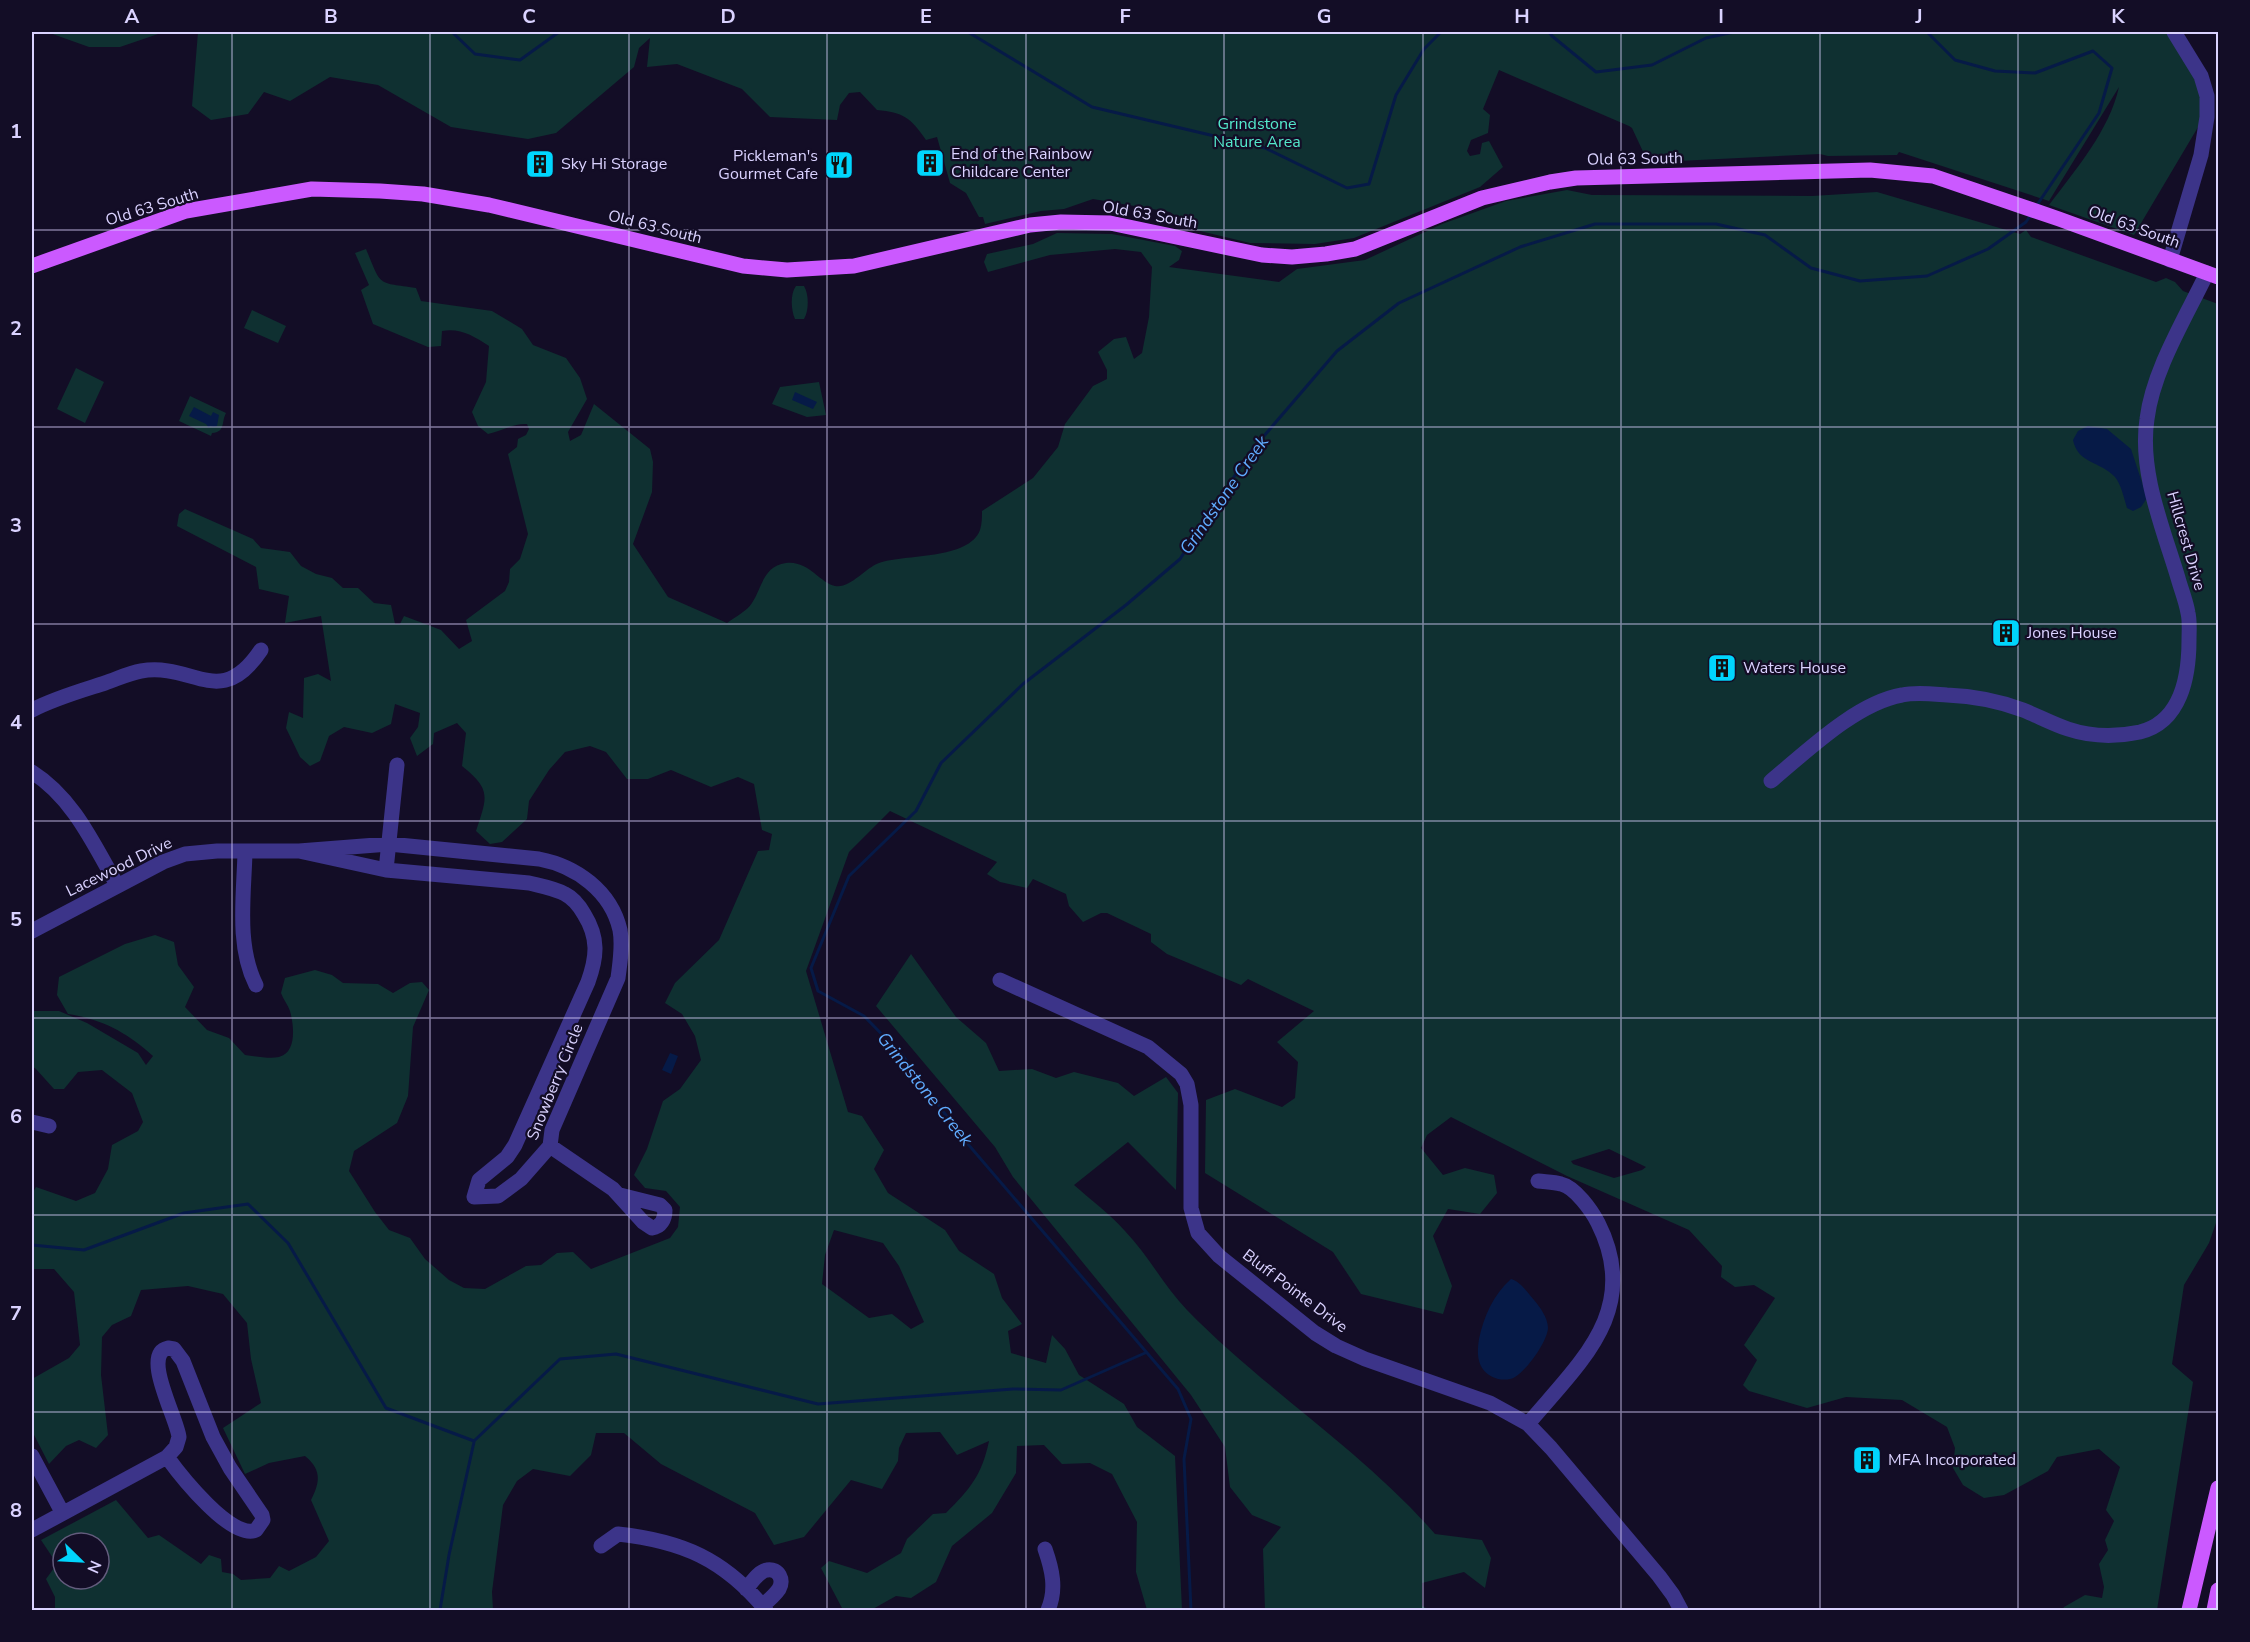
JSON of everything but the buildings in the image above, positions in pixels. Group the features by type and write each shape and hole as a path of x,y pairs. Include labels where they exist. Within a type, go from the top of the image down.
{"main road":[{"name":"Old 63 South","path":"32,266 186,211 312,189 380,191 434,196 489,206 743,266 799,270 854,266 1030,225 1061,222 1110,223 1262,255 1292,257 1326,254 1354,249 1482,198 1550,182 1576,178 1870,170 1933,176 2213,275"},
{"path":"2189,1611 2218,1488"},
{"path":"2214,1611 2218,1590"}],"street":[{"path":"2170,260 2201,155 2207,117 2207,96 2201,76 2175,32"},
{"name":"Hillcrest Drive","path":"1771,781 1830,730 1876,704 1901,695 1957,695 1986,699 2022,710 2072,730 2097,735 2130,734 2149,729 2164,719 2175,706 2183,690 2187,671 2188,613 2146,458 2146,419 2154,388 2164,363 2213,275"},
{"path":"32,710 140,671 160,670 210,682 222,682 243,673 250,667 261,650"},
{"path":"386,870 397,765"},
{"path":"32,772 55,789 75,812 117,885"},
{"name":"Snowberry Circle","path":"389,844 554,862 583,876 605,898 620,931 621,950 618,978 552,1130 550,1146 521,1179 498,1196 474,1197 479,1180 507,1157 588,982 596,946 593,928 580,907 568,895 548,887 529,883 386,870 299,851 389,844"},
{"name":"Lacewood Drive","path":"32,930 163,862 185,854 217,851 299,851"},
{"path":"245,852 244,941 249,970 256,985"},
{"name":"Bluff Pointe Drive","path":"1000,980 1148,1047 1181,1074 1187,1084 1191,1105 1191,1208 1198,1233 1219,1256 1315,1333 1336,1346 1365,1359 1490,1403 1528,1424 1659,1576 1681,1611"},
{"path":"526,1120 552,1130"},
{"path":"32,1122 49,1126"},
{"path":"550,1146 620,1195"},
{"path":"1528,1424 1594,1344 1611,1301 1612,1281 1609,1248 1588,1207 1564,1184 1538,1181"},
{"path":"32,1530 167,1457 176,1447 179,1437 156,1362 157,1355 162,1349 168,1348 174,1349 183,1361 213,1437 230,1468 262,1515 261,1526 251,1532 246,1532 229,1521 200,1498 167,1457"},
{"path":"32,1456 62,1512"},
{"path":"601,1546 618,1534 674,1543 695,1552 732,1575 764,1608 780,1587 782,1580 775,1570 767,1570 759,1574 746,1589"},
{"path":"1044,1549 1052,1567 1054,1589 1048,1611"}],"green space":[{"path":"47,32 164,32 120,47 89,47"},
{"name":"Grindstone Nature Area","path":"198,32 2172,32 2205,92 2204,117 2134,235 2049,205 2100,134 2119,87 2049,201 1899,152 1897,155 1828,156 1820,154 1678,161 1673,158 1646,158 1629,126 1499,70 1483,109 1490,115 1488,133 1471,140 1467,151 1470,156 1480,154 1482,143 1489,141 1503,167 1480,187 1354,238 1315,244 1250,243 1196,230 1170,212 1093,199 1064,209 1041,211 985,224 983,217 979,217 966,193 950,183 937,137 926,140 911,121 894,112 877,110 860,92 849,93 840,105 837,120 770,117 742,89 677,64 647,67 650,38 639,48 634,67 556,133 528,139 451,127 378,85 330,77 290,101 264,92 248,114 211,120 192,106"},
{"path":"1567,190 1592,195 1812,196 1877,192 2020,234 2026,230 2031,237 2156,282 2166,278 2175,282 2183,291 2218,304 2218,1217 2209,1243 2184,1285 2172,1364 2193,1382 2157,1610 2062,1610 2085,1595 2102,1598 2104,1587 2099,1564 2108,1550 2105,1540 2114,1521 2106,1510 2120,1467 2099,1449 2057,1457 2048,1471 2004,1495 1984,1498 1963,1485 1953,1468 1955,1448 1947,1427 1902,1400 1846,1397 1807,1408 1749,1391 1743,1385 1757,1360 1744,1345 1775,1298 1754,1285 1735,1287 1721,1277 1722,1266 1689,1230 1567,1176 1451,1117 1427,1135 1421,1148 1443,1175 1465,1168 1494,1175 1497,1193 1480,1214 1448,1209 1433,1236 1452,1286 1443,1314 1361,1294 1333,1252 1205,1173 1206,1100 1235,1089 1282,1107 1295,1098 1298,1062 1277,1042 1314,1011 1248,979 1241,985 1167,954 1151,942 1151,934 1107,913 1101,913 1083,922 1069,906 1066,894 1033,879 1027,888 1000,882 987,874 997,862 890,811 849,852 806,971 848,1112 862,1116 884,1150 874,1169 888,1193 945,1230 959,1251 994,1274 1002,1298 1022,1324 1008,1331 1011,1353 1046,1363 1052,1335 1065,1349 1079,1375 1124,1404 1137,1427 1175,1456 1182,1610 1147,1610 1136,1572 1137,1522 1112,1474 1090,1463 1062,1464 1044,1445 1017,1446 1016,1473 992,1513 952,1546 936,1582 911,1598 896,1596 871,1610 843,1610 821,1568 829,1561 867,1573 901,1553 907,1539 933,1514 946,1513 968,1489 979,1472 989,1441 957,1455 940,1432 906,1433 899,1448 898,1461 882,1489 851,1480 804,1537 774,1545 755,1513 661,1464 624,1433 596,1433 591,1455 570,1476 533,1469 517,1481 503,1505 492,1592 493,1610 55,1610 55,1597 52,1591 111,1591 111,1531 58,1531 116,1500 148,1538 159,1535 201,1564 209,1555 221,1559 222,1572 233,1574 241,1580 270,1578 279,1566 289,1571 316,1557 329,1541 311,1500 318,1476 311,1461 305,1456 269,1463 245,1474 223,1428 261,1403 251,1359 247,1323 223,1294 188,1286 141,1290 131,1316 112,1325 102,1337 101,1375 108,1435 96,1448 79,1440 66,1446 49,1464 32,1431 32,1379 69,1358 80,1345 74,1292 54,1269 32,1269 32,1194 36,1187 76,1201 95,1193 108,1169 112,1145 138,1131 143,1122 132,1093 102,1070 78,1072 64,1089 54,1089 32,1066 32,1011 59,1011 87,1023 138,1053 146,1065 153,1056 114,1028 68,1014 57,995 59,977 125,944 155,935 174,942 178,965 194,987 185,1007 207,1030 229,1038 245,1055 271,1058 285,1054 293,1038 290,1011 281,993 285,978 315,970 332,975 343,983 378,984 393,993 410,983 422,982 429,990 413,1027 408,1096 397,1123 354,1151 349,1171 389,1230 410,1238 425,1259 449,1280 464,1288 485,1289 526,1266 541,1265 557,1253 573,1252 591,1269 670,1238 678,1227 680,1207 666,1191 645,1188 634,1175 647,1149 663,1101 680,1089 701,1060 695,1036 682,1014 665,1003 675,983 719,940 758,851 769,850 772,834 762,830 754,784 738,777 711,787 671,770 648,779 627,779 606,752 590,746 565,752 549,770 529,801 527,819 502,842 490,844 476,831 483,810 484,795 483,788 462,766 466,733 457,723 434,733 433,744 417,756 410,738 418,727 420,713 395,704 391,724 372,733 344,727 329,736 320,761 310,766 300,757 286,728 289,712 303,718 304,678 318,674 331,681 321,616 285,623 289,596 259,589 256,567 177,526 179,514 185,509 253,539 261,548 290,552 301,566 316,574 332,578 343,588 358,588 374,603 391,605 395,624 400,624 404,616 441,630 459,649 472,641 466,620 505,591 509,582 510,569 520,559 528,534 508,454 517,447 518,439 526,435 529,429 527,424 488,434 478,426 472,412 486,382 489,346 467,334 449,330 442,331 441,346 428,347 373,324 361,290 369,285 355,253 366,249 382,280 394,285 416,288 421,301 492,311 522,329 533,345 566,358 580,378 587,399 568,432 570,441 581,435 594,404 650,449 653,462 652,492 633,544 668,597 727,623 750,606 764,578 772,568 778,565 794,563 801,565 829,584 841,586 879,563 950,551 974,540 982,523 982,511 1033,478 1058,447 1065,424 1093,386 1107,379 1107,370 1098,352 1114,339 1126,337 1134,359 1142,353 1149,317 1152,267 1141,252 1115,249 1050,255 988,272 984,262 987,254 1033,244 1057,233 1112,234 1175,246 1182,251 1179,260 1169,267 1279,282 1297,269 1365,260 1442,224 1506,201","holes":["1609,1149 1646,1167 1614,1178 1573,1164 1571,1161","834,1230 883,1243 899,1266 924,1322 911,1329 892,1314 869,1318 822,1284 825,1255"]},
{"path":"796,286 804,286 807,293 808,307 804,319 795,319 793,311 792,298"},
{"path":"252,310 286,326 278,343 244,328"},
{"path":"76,368 104,382 85,423 57,409"},
{"path":"819,382 826,415 807,417 772,404 780,387"},
{"path":"190,396 226,413 219,431 212,433 211,436 179,421"},
{"path":"911,954 956,1017 986,1043 999,1071 1032,1069 1056,1078 1074,1072 1118,1083 1134,1096 1166,1077 1178,1093 1176,1190 1128,1142 1074,1185 1125,1231 1187,1310 1248,1367 1376,1475 1435,1534 1482,1540 1491,1558 1485,1588 1464,1572 1422,1583 1422,1606 1430,1610 1265,1610 1263,1549 1281,1527 1252,1515 1230,1487 1225,1447 1191,1395 1013,1177 995,1147 876,1006"},
{"path":"51,1535 51,1555 41,1540"},
{"path":"51,1572 51,1589 46,1579"}],"water":[{"path":"795,392 817,402 813,409 792,400"},
{"path":"194,407 211,416 213,412 219,415 217,426 209,428 206,424 189,416"},
{"path":"2088,426 2107,429 2131,449 2147,498 2141,507 2133,511 2127,508 2121,487 2115,477 2085,458 2076,448 2073,440 2078,431"},
{"path":"670,1053 678,1056 671,1074 662,1070"},
{"path":"1511,1279 1521,1285 1539,1306 1548,1328 1536,1355 1520,1373 1507,1380 1486,1373 1478,1358 1478,1346 1490,1306"}],"waterway":[{"path":"452,32 475,54 520,60 559,32"},
{"path":"968,32 1092,107 1265,148 1347,188 1369,184 1396,95 1424,49 1441,32"},
{"name":"Grindstone Creek","path":"1549,32 1596,72 1652,65 1706,38 1734,32"},
{"name":"Grindstone Creek","path":"1927,32 1955,60 1995,71 2035,73 2093,51 2112,68 2099,113 2037,205"},
{"name":"Grindstone Creek","path":"1191,1610 1184,1459 1191,1419 1178,1389 961,1136 903,1056 864,1016 818,991 811,968 849,876 916,811 941,763 1023,684 1126,605 1180,559 1251,451 1337,351 1399,303 1520,247 1595,224 1716,224 1765,235 1811,268 1860,281 1927,276 1988,249 2026,222 2030,216"},
{"path":"32,1245 84,1250 184,1213 248,1204 288,1243 386,1408 474,1441 560,1359 616,1354 818,1404 1013,1389 1061,1390 1145,1353"},
{"path":"440,1610 449,1555 474,1442"}],"place":[{"name":"End of the Rainbow Childcare Center","path":"930,163"},
{"name":"Sky Hi Storage","path":"540,164"},
{"name":"Pickleman's Gourmet Cafe","path":"839,165"},
{"name":"Jones House","path":"2006,633"},
{"name":"Waters House","path":"1722,668"},
{"name":"MFA Incorporated","path":"1867,1460"}]}
